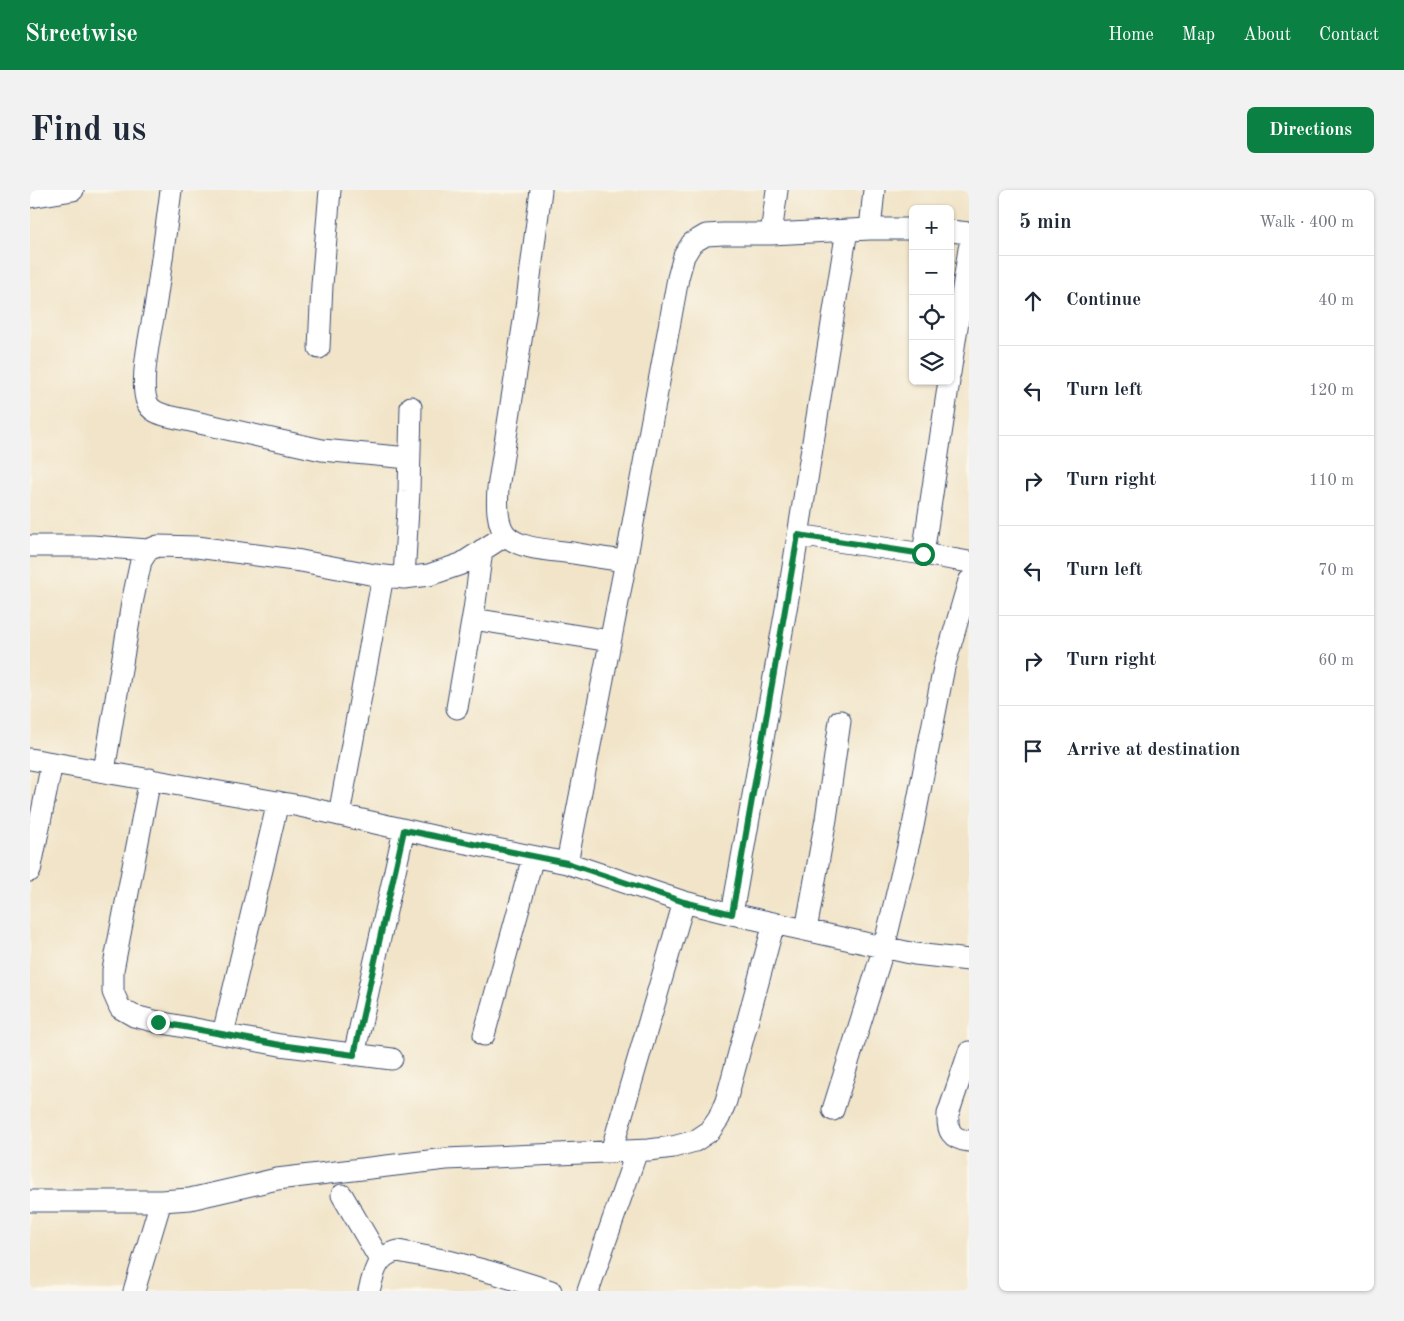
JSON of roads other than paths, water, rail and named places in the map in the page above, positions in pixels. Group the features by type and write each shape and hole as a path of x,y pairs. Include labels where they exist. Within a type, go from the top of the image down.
{"street":[{"path":"30,197 73,190"},
{"path":"171,190 146,366 145,391 147,404 155,412 168,416 322,450 410,458"},
{"path":"319,348 330,190"},
{"path":"541,190 526,308 498,488 497,506 500,522 506,535 517,543 535,548 626,561"},
{"path":"771,234 777,190"},
{"path":"870,229 874,190"},
{"path":"567,863 626,561 676,288 684,256 692,243 706,235 909,229"},
{"path":"732,914 798,535 848,230"},
{"path":"954,231 969,232"},
{"path":"954,348 969,249"},
{"path":"923,554 948,385"},
{"path":"339,815 393,577 409,491 411,407"},
{"path":"30,546 92,546 148,550 158,546 196,547 301,561 393,577 429,575 461,564 506,535"},
{"path":"798,535 969,562"},
{"path":"104,771 132,603 141,561 148,550"},
{"path":"457,708 473,619 482,550"},
{"path":"833,1110 884,947 913,826 944,667 969,581"},
{"path":"473,619 610,641"},
{"path":"806,930 826,819 840,721"},
{"path":"30,759 278,802 567,863 684,902 732,914 915,954 969,960"},
{"path":"30,871 52,763"},
{"path":"150,779 113,970 113,992 120,1008 134,1016 158,1022 280,1045 392,1060"},
{"path":"223,1034 278,802"},
{"path":"354,1055 404,830"},
{"path":"484,1036 533,856"},
{"path":"611,1152 684,902"},
{"path":"30,1201 161,1201 190,1199 277,1179 436,1160 637,1151 694,1141 710,1132 719,1118 726,1101 774,923"},
{"path":"969,1052 948,1114 948,1125 951,1134 961,1140 969,1141"},
{"path":"588,1291 637,1151"},
{"path":"342,1194 380,1260"},
{"path":"134,1291 161,1201"},
{"path":"369,1291 380,1260 391,1252 398,1251 494,1273 550,1291"}]}
